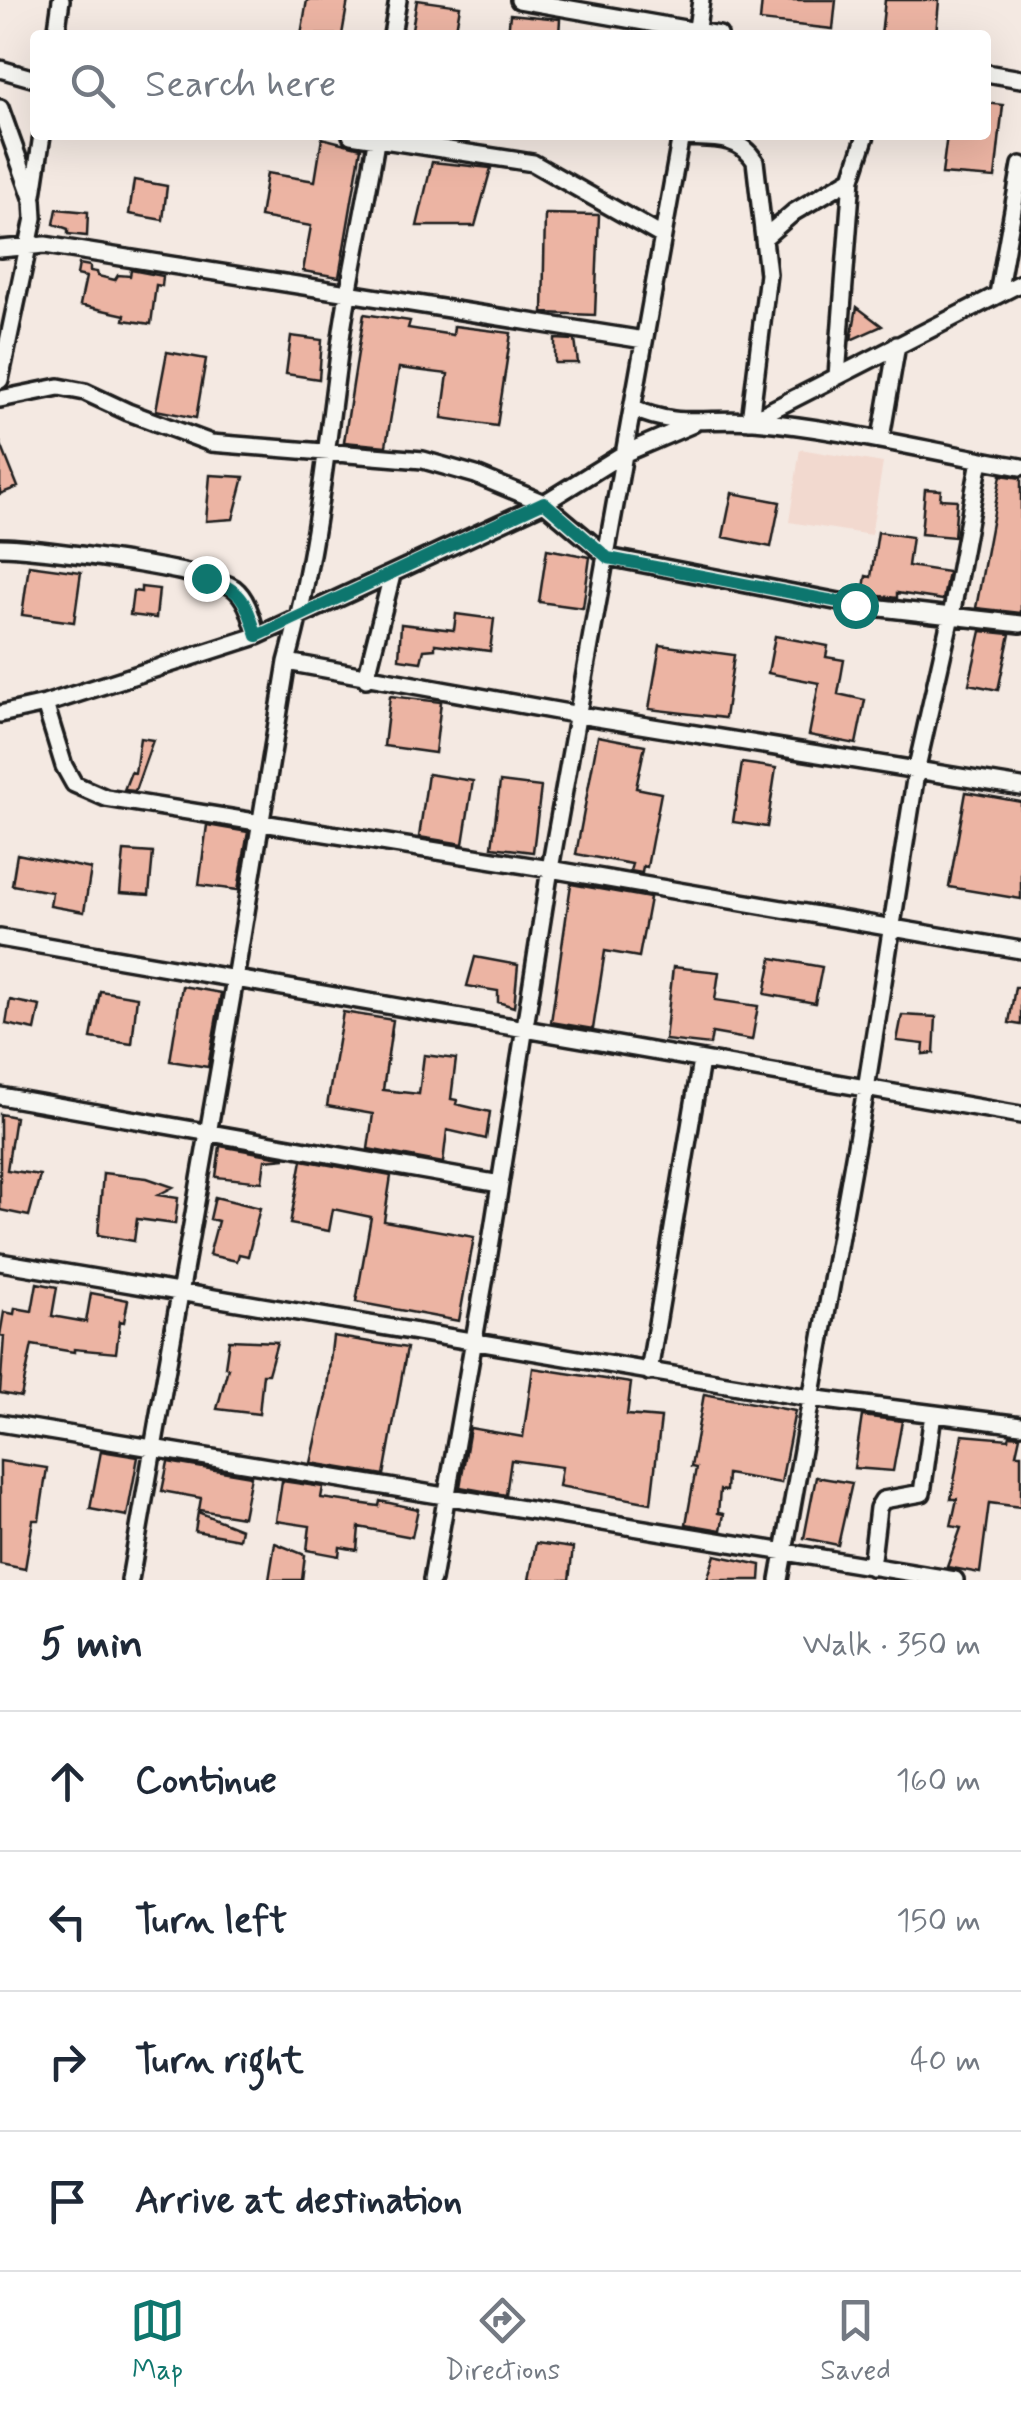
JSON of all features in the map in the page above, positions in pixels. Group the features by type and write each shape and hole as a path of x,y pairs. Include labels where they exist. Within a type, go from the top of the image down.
{"street":[{"path":"57,30 61,0"},
{"path":"393,30 398,0"},
{"path":"519,0 680,30"},
{"path":"696,30 701,0"},
{"path":"0,69 30,78"},
{"path":"991,75 1021,78"},
{"path":"0,108 32,200 34,218 0,380"},
{"path":"32,200 41,140"},
{"path":"130,1580 236,979 287,662 299,617 348,295 376,140"},
{"path":"395,140 532,163 662,236"},
{"path":"432,1580 550,869 680,140"},
{"path":"730,140 746,148 755,162 768,274 750,421"},
{"path":"836,376 852,178 864,140"},
{"path":"998,294 1021,165"},
{"path":"765,237 794,212 852,178"},
{"path":"0,249 28,244 61,247 644,340"},
{"path":"750,421 1021,283"},
{"path":"881,438 897,346"},
{"path":"0,399 60,387 84,392 211,443 423,460 476,474 544,502 608,558 855,605 1021,624"},
{"path":"632,408 662,420 693,424 750,421 881,438 1021,467"},
{"path":"0,714 45,704 257,636 544,502 623,454 693,424"},
{"path":"779,1580 866,1089 917,768 980,460"},
{"path":"0,547 119,562 232,586 248,608 257,636"},
{"path":"366,679 392,575"},
{"path":"287,662 578,715 1021,786"},
{"path":"45,704 64,766 74,784 106,798 1021,950"},
{"path":"0,938 1021,1115"},
{"path":"649,1372 700,1061"},
{"path":"0,1096 500,1184"},
{"path":"0,1262 810,1398 1021,1425"},
{"path":"870,1567 878,1508 883,1500 922,1493 933,1414"},
{"path":"0,1423 955,1580"}],"shaded area":[{"path":"800,449 883,463 871,535 789,522"}],"building":[{"path":"307,0 348,0 343,30 302,30"},
{"path":"417,0 460,6 456,30 412,30"},
{"path":"762,0 836,0 833,29 760,21"},
{"path":"885,0 939,0 936,30 882,30"},
{"path":"510,14 560,19 559,30 508,30"},
{"path":"991,104 1003,105 995,178 942,174 946,140 991,140"},
{"path":"322,140 361,148 339,277 303,271 311,226 260,217 267,173 315,181"},
{"path":"432,162 491,168 475,226 417,226"},
{"path":"134,180 167,186 163,220 129,214"},
{"path":"57,209 88,212 87,236 68,234 68,229 54,224"},
{"path":"545,214 599,215 595,315 543,313"},
{"path":"79,264 90,266 90,271 98,276 115,280 118,275 130,276 131,270 163,276 162,286 156,285 151,324 124,320 125,315 80,305 86,277 77,275"},
{"path":"857,307 882,326 851,340"},
{"path":"364,314 410,321 408,328 453,335 454,326 511,333 497,426 442,418 448,374 399,368 386,446 344,442"},
{"path":"291,336 322,340 319,379 286,374"},
{"path":"555,339 575,340 578,363 555,363"},
{"path":"167,352 206,359 196,418 156,410"},
{"path":"0,442 18,487 0,494"},
{"path":"210,475 244,477 233,519 206,521"},
{"path":"1001,475 1021,478 1021,613 976,608"},
{"path":"925,489 941,490 940,499 957,500 954,537 921,534"},
{"path":"732,493 780,502 771,547 723,537"},
{"path":"878,532 912,537 908,566 948,572 943,600 897,593 897,598 863,594 866,576 871,577"},
{"path":"547,549 590,557 583,608 539,602"},
{"path":"29,565 81,572 74,622 22,615"},
{"path":"141,587 159,589 156,618 130,615 133,591 141,592"},
{"path":"456,614 494,619 490,651 435,644 435,649 424,650 421,662 399,659 401,624 454,630"},
{"path":"981,631 1010,634 998,690 969,684"},
{"path":"775,636 828,646 826,657 844,660 838,694 865,700 856,744 809,735 819,683 768,673"},
{"path":"660,645 734,655 725,718 649,709"},
{"path":"390,696 441,702 435,753 384,746"},
{"path":"598,736 645,745 636,788 661,793 647,867 643,866 642,873 630,871 632,864 576,854"},
{"path":"140,738 153,740 135,791 124,790 131,772 135,773"},
{"path":"742,763 776,768 767,827 733,822"},
{"path":"428,774 473,781 463,844 419,837"},
{"path":"500,782 541,787 533,852 492,847"},
{"path":"966,792 1021,802 1021,899 949,887"},
{"path":"207,825 248,832 238,890 199,885"},
{"path":"124,851 153,853 149,895 120,893"},
{"path":"17,854 91,869 84,912 50,906 52,892 12,885"},
{"path":"571,884 650,898 639,957 605,951 593,1029 551,1022"},
{"path":"475,957 518,965 514,1007 498,1002 498,991 467,986"},
{"path":"772,958 822,967 815,1003 765,994"},
{"path":"673,967 719,972 715,1000 758,1006 752,1040 712,1033 710,1045 665,1040"},
{"path":"182,986 221,993 208,1067 170,1061"},
{"path":"1015,987 1021,987 1021,1025 1009,1023"},
{"path":"100,991 137,997 132,1044 91,1038"},
{"path":"10,1000 40,1006 35,1030 6,1024"},
{"path":"343,1012 393,1020 383,1090 419,1094 424,1055 456,1059 451,1099 457,1100 456,1104 490,1112 486,1139 447,1130 443,1163 368,1149 373,1114 327,1106"},
{"path":"902,1015 936,1017 934,1053 923,1054 924,1044 897,1041"},
{"path":"0,1114 15,1117 7,1170 40,1175 29,1216 0,1210"},
{"path":"220,1146 286,1158 265,1160 262,1182 216,1177"},
{"path":"302,1160 391,1176 384,1221 474,1237 459,1321 356,1302 371,1217 333,1209 329,1231 290,1224"},
{"path":"103,1173 147,1178 173,1187 158,1195 178,1198 175,1224 137,1219 134,1241 98,1235"},
{"path":"215,1197 260,1208 248,1256 239,1254 237,1261 209,1255 218,1221 210,1219"},
{"path":"37,1283 57,1287 52,1316 86,1322 91,1293 128,1300 124,1322 120,1321 116,1353 32,1345 21,1397 0,1393 4,1312 14,1314 15,1308 32,1311"},
{"path":"333,1336 407,1348 384,1475 311,1463 326,1396"},
{"path":"229,1340 277,1342 268,1374 263,1374 259,1414 217,1409 228,1368 225,1367"},
{"path":"533,1368 631,1383 627,1415 661,1418 651,1503 559,1486 562,1467 511,1460 506,1495 460,1487 470,1428 523,1437"},
{"path":"704,1394 795,1411 781,1483 727,1474 726,1491 720,1490 718,1513 724,1514 721,1530 686,1524"},
{"path":"862,1416 902,1421 893,1471 854,1468"},
{"path":"962,1435 1009,1439 1010,1435 1020,1436 1016,1454 1021,1454 1021,1507 989,1503 980,1573 947,1567 961,1528 951,1526 957,1499 951,1499"},
{"path":"101,1451 138,1457 127,1516 90,1509"},
{"path":"0,1461 47,1468 39,1520 33,1520 25,1569 0,1564"},
{"path":"168,1462 251,1476 243,1517 199,1510 201,1498 162,1491"},
{"path":"816,1477 852,1483 838,1545 804,1538"},
{"path":"282,1481 323,1487 321,1498 379,1506 380,1501 418,1509 412,1537 359,1527 357,1550 340,1547 339,1556 307,1550 310,1526 276,1521"},
{"path":"198,1512 241,1529 239,1539 195,1531"},
{"path":"275,1543 305,1555 302,1580 269,1580"},
{"path":"536,1543 573,1548 569,1580 529,1580"},
{"path":"715,1555 761,1565 760,1580 707,1580"}],"route":[{"path":"206,578 232,586 241,596 257,636 544,502 608,558 855,605"}]}
